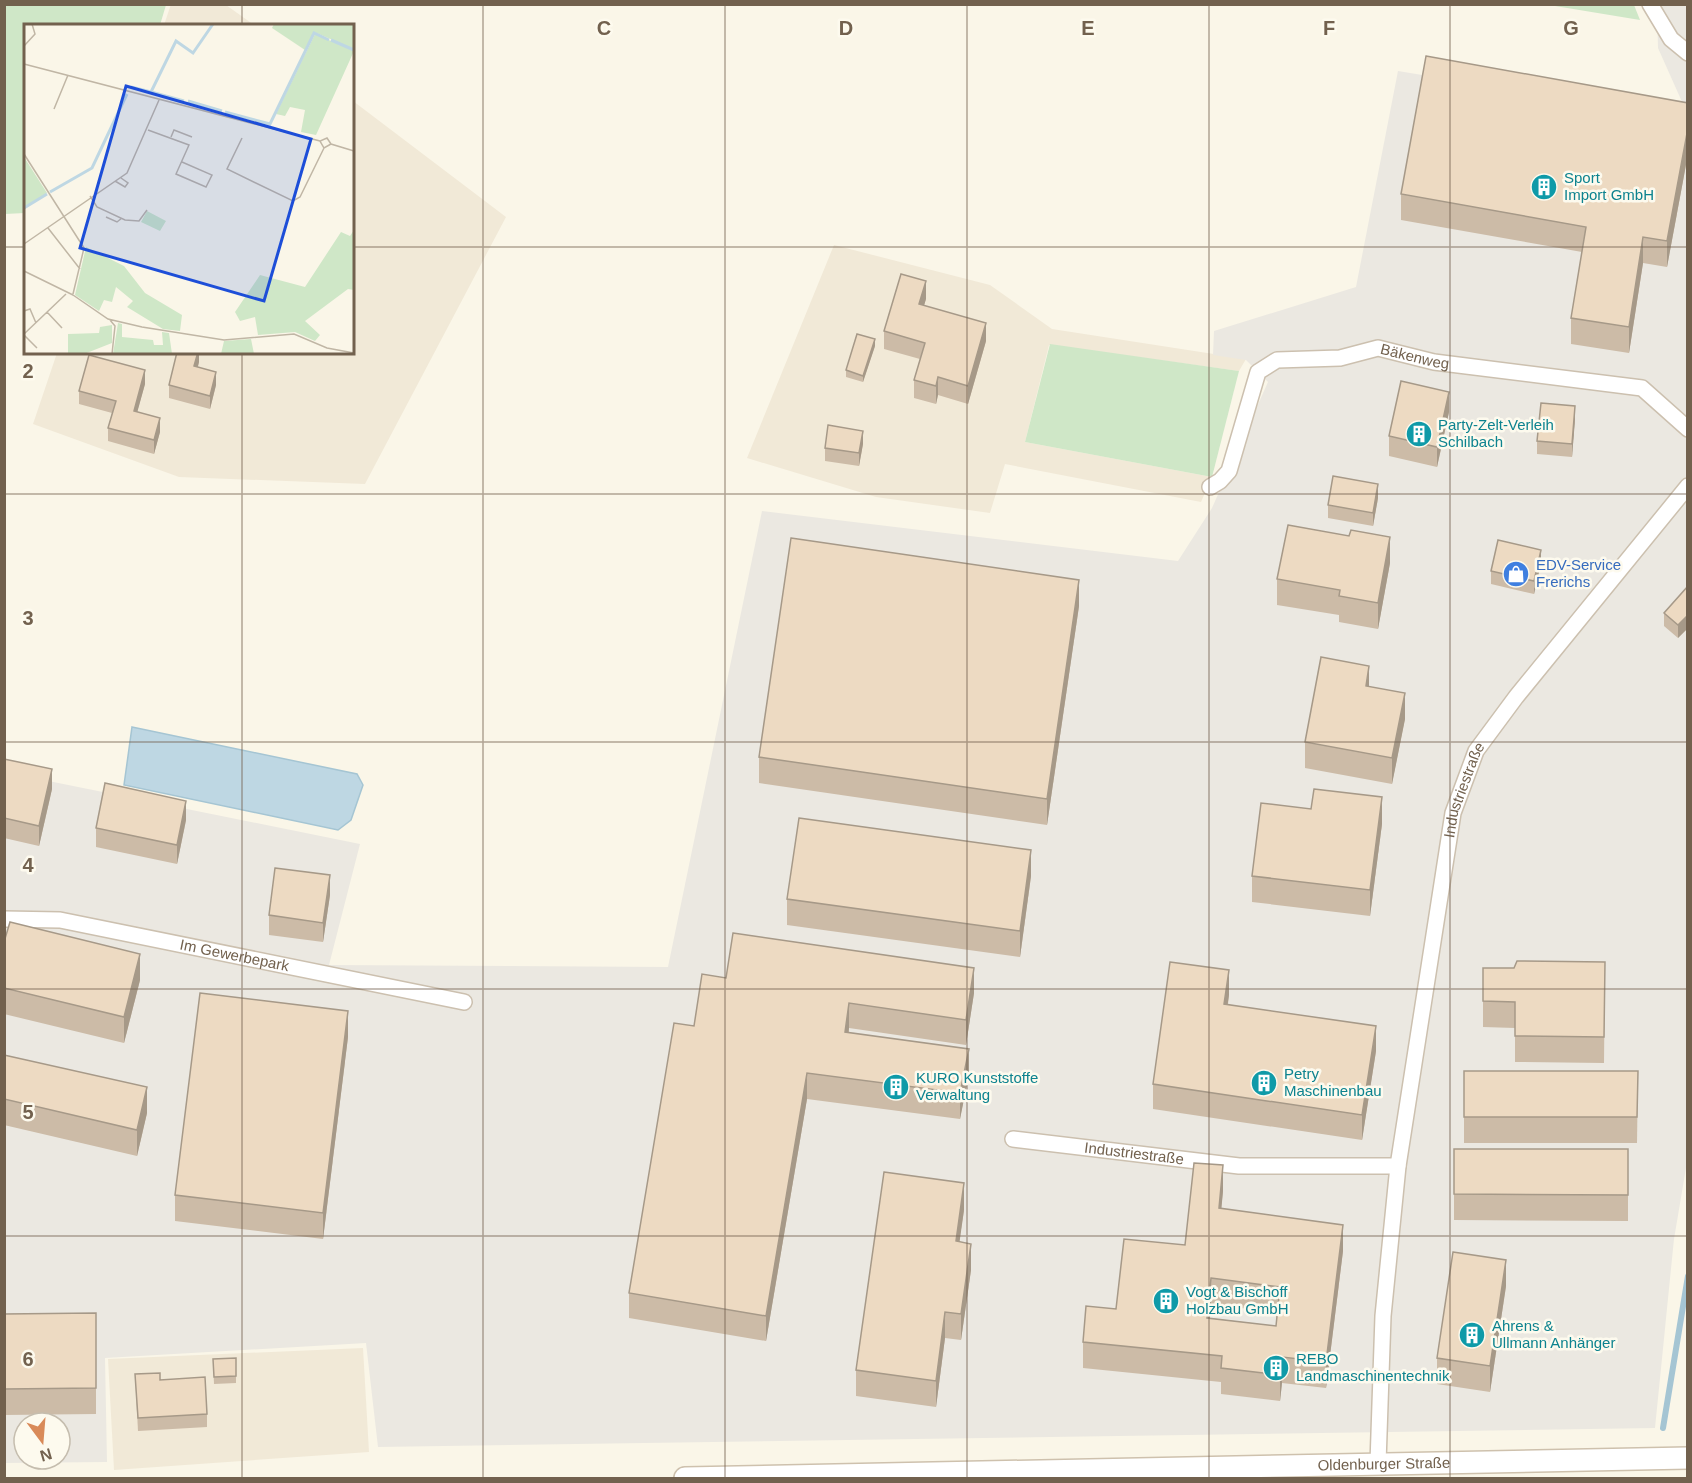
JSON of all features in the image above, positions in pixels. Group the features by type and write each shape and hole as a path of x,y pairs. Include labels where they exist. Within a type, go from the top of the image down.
{"main road":[{"name":"Oldenburger Straße","path":"685,1479 1688,1458"}],"street":[{"path":"1650,4 1671,39 1688,53"},
{"name":"Bäkenweg","path":"1210,486 1220,481 1229,471 1258,372 1277,360 1340,358 1378,348 1434,362 1642,388 1688,429"},
{"name":"Industriestraße","path":"1378,1463 1383,1316 1398,1166 1453,813 1476,751 1515,697 1688,486"},
{"name":"Im Gewerbepark","path":"4,919 60,920 464,1002"},
{"name":"Industriestraße","path":"1013,1139 1239,1166 1398,1166"}],"shaded area":[{"path":"171,4 226,5 253,24 164,24"},
{"path":"1657,5 1687,5 1687,113 1658,48"},
{"path":"1398,71 1687,119 1688,1156 1674,1239 1655,1428 378,1447 366,1343 105,1358 107,1462 72,1462 72,1411 12,1411 12,1463 5,1463 4,772 360,844 329,965 668,967 762,511 1178,561 1212,508 1268,382 1246,360 1213,355 1214,331 1356,287"},
{"path":"354,102 506,217 365,484 179,477 33,424 57,354 354,354"},
{"path":"834,245 990,285 1052,329 1246,359 1239,371 1049,345 1025,442 1212,477 1201,502 1005,464 990,513 876,497 747,458"},
{"path":"363,1348 369,1452 114,1470 108,1359"}],"green space":[{"path":"4,5 166,5 160,24 24,24 24,213 5,214"},
{"path":"1549,5 1634,5 1640,20"},
{"path":"1050,344 1239,371 1212,477 1025,442"}],"water":[{"path":"132,727 357,774 363,785 351,820 338,830 124,785"}],"building":[{"name":"Sport Import GmbH","path":"1426,56 1688,103 1688,128 1667,241 1643,237 1629,327 1571,318 1586,227 1401,194"},
{"path":"901,274 926,281 919,304 986,323 968,386 938,377 936,386 914,380 925,343 884,331"},
{"path":"857,334 875,339 863,376 846,370"},
{"path":"177,354 197,354 194,366 216,372 210,396 169,385"},
{"path":"89,355 145,370 134,411 160,418 154,440 108,428 116,401 79,391"},
{"path":"1401,381 1449,392 1437,447 1389,436"},
{"path":"1541,403 1575,406 1572,444 1537,441"},
{"path":"828,425 863,431 859,453 825,448"},
{"path":"1333,476 1378,484 1373,513 1328,505"},
{"path":"1288,525 1349,536 1351,530 1390,537 1378,603 1339,596 1340,590 1277,579"},
{"path":"791,538 1079,580 1047,799 759,757"},
{"path":"1498,540 1541,550 1534,581 1491,571"},
{"path":"1688,586 1688,615 1678,625 1664,613"},
{"path":"1321,657 1369,666 1366,686 1405,693 1392,758 1305,742"},
{"path":"4,759 52,769 39,826 4,818"},
{"path":"105,783 186,801 177,845 96,828"},
{"path":"1314,789 1382,797 1370,890 1252,876 1261,803 1311,809"},
{"path":"799,818 1031,850 1020,931 787,899"},
{"path":"275,868 330,875 323,923 269,915"},
{"path":"10,922 140,954 124,1017 4,988 4,942"},
{"path":"733,933 974,968 966,1020 849,1003 845,1032 969,1049 960,1093 807,1073 766,1316 629,1293 674,1023 694,1026 702,974 726,978"},
{"path":"1517,961 1605,962 1604,1037 1515,1036 1515,1002 1483,1001 1483,968 1514,968"},
{"path":"1170,962 1229,970 1224,1004 1376,1026 1362,1115 1153,1084"},
{"path":"200,993 348,1011 323,1213 175,1195"},
{"path":"4,1055 147,1087 137,1130 4,1099"},
{"path":"1464,1071 1638,1071 1637,1117 1464,1117"},
{"path":"1454,1149 1628,1149 1628,1195 1454,1194"},
{"path":"1194,1163 1223,1165 1219,1208 1343,1225 1326,1362 1282,1357 1280,1375 1221,1368 1222,1356 1083,1342 1086,1306 1116,1309 1124,1239 1185,1245","holes":["1211,1278 1280,1287 1276,1326 1207,1318"]},
{"path":"884,1172 964,1183 956,1241 971,1244 961,1314 945,1312 936,1381 856,1370"},
{"name":"Ahrens & Ullmann Anhänger","path":"1453,1252 1506,1260 1490,1366 1437,1358"},
{"path":"96,1313 96,1388 4,1389 4,1314"},
{"path":"236,1358 236,1376 214,1377 213,1359"},
{"path":"160,1373 160,1380 205,1377 207,1414 138,1418 135,1374"}],"waterway":[{"path":"1663,1428 1688,1276"}],"place":[{"name":"Sport Import GmbH","path":"1544,187"},
{"name":"Party-Zelt-Verleih Schilbach","path":"1419,434"},
{"name":"EDV-Service Frerichs","path":"1516,574"},
{"name":"Petry Maschinenbau","path":"1264,1083"},
{"name":"KURO Kunststoffe Verwaltung","path":"896,1087"},
{"name":"Vogt & Bischoff Holzbau GmbH","path":"1166,1301"},
{"name":"Ahrens & Ullmann Anhänger","path":"1472,1335"},
{"name":"REBO Landmaschinentechnik","path":"1276,1368"}]}
